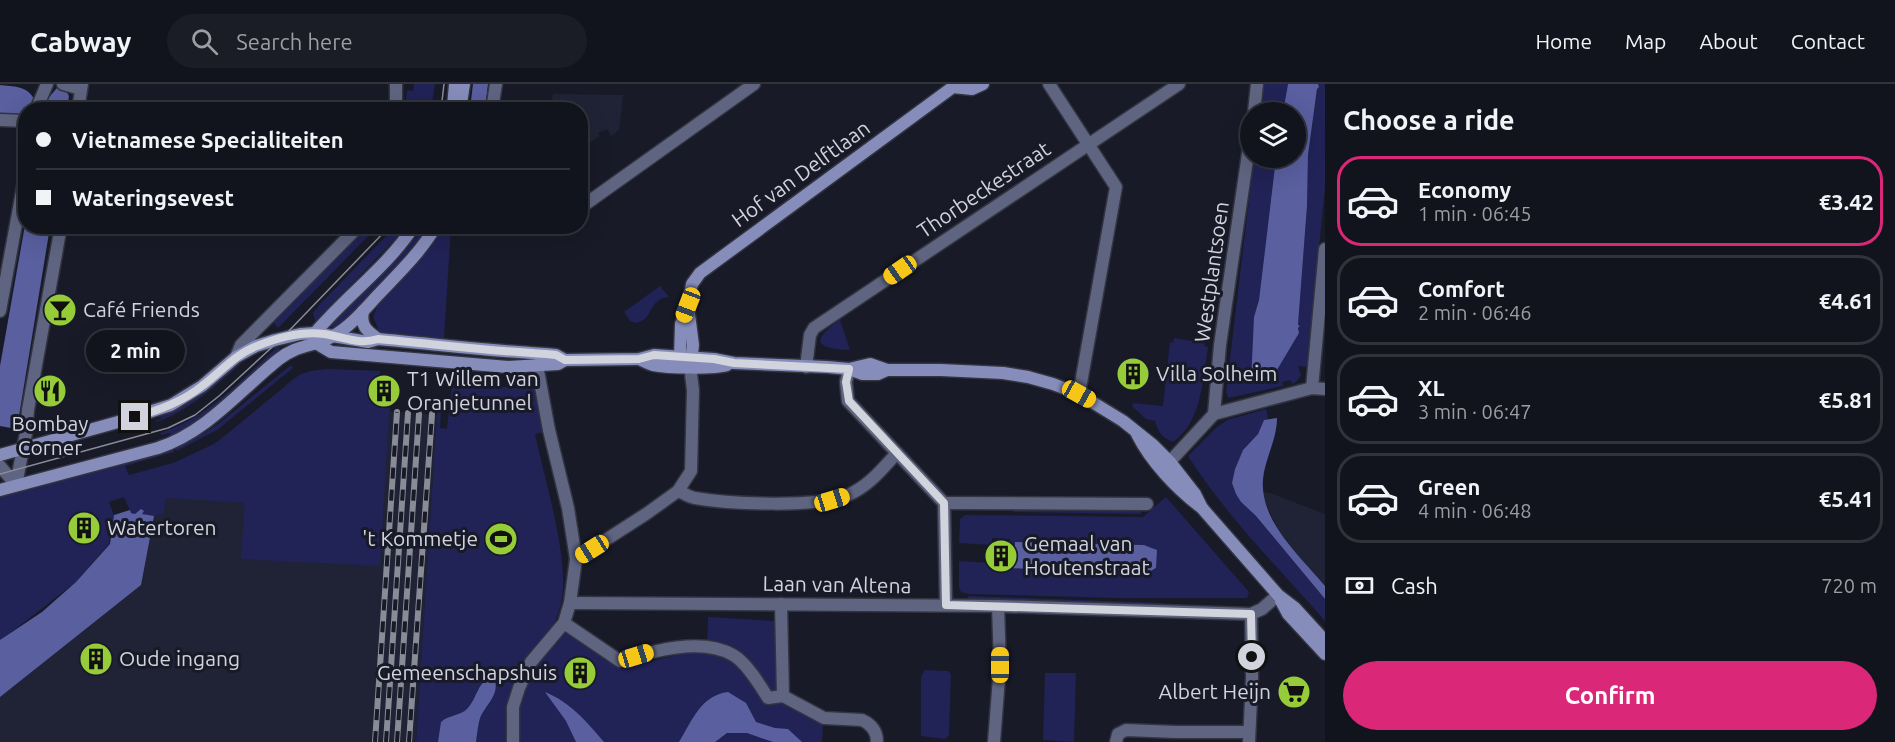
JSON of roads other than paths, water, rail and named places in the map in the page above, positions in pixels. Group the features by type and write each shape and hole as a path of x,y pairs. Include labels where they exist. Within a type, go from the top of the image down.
{"main road":[{"path":"454,102 456,84"},
{"path":"461,102 464,84"},
{"name":"Hof van Delftlaan","path":"688,360 681,324 692,284 700,273 953,86 972,89 983,84"},
{"path":"316,338 334,310 400,245 408,234"},
{"path":"334,336 353,322 423,247 431,234"},
{"path":"363,311 361,318 363,326 378,339"},
{"path":"0,455 171,405 202,386 236,357 256,346 300,334 316,338 331,352 343,354 508,368 558,364 565,360 639,359 652,365 688,360 722,367 734,363 849,369 870,364 887,370 1003,373 1053,384 1079,394 1105,409 1154,445 1167,466 1195,494 1202,508 1278,595 1295,608 1325,641"},
{"path":"0,490 172,443 210,419 292,350 316,338 334,336 368,342 378,339 446,344 472,349 556,355 565,360"},
{"path":"1278,595 1288,614 1325,654"}],"street":[{"path":"38,102 47,84"},
{"path":"396,84 396,102"},
{"path":"493,102 496,84"},
{"path":"588,201 754,84"},
{"path":"1049,84 1116,187 1079,394"},
{"name":"Thorbeckestraat","path":"806,367 810,335 814,328 1179,84"},
{"path":"1255,102 1257,84"},
{"path":"65,85 81,87 79,102"},
{"path":"0,120 18,121"},
{"name":"Westplantsoen","path":"1214,414 1221,345 1246,168"},
{"path":"0,311 18,213"},
{"path":"16,485 60,234"},
{"path":"236,357 241,345 351,234"},
{"path":"1167,466 1214,414 1319,388 1325,249"},
{"path":"576,559 678,491 691,471 693,390 688,360"},
{"path":"513,742 513,708 519,688 537,655 564,623 570,603 576,559 568,508 549,430 537,365"},
{"path":"849,369 846,382 849,401 944,503 946,605"},
{"path":"678,491 692,497 715,500 789,503 832,500 867,485 897,453"},
{"path":"0,466 16,485"},
{"path":"944,503 1147,504"},
{"path":"1116,742 1118,734 1126,730 1251,738 1251,614 1262,609 1278,595"},
{"name":"Laan van Altena","path":"570,603 946,605 1251,614"},
{"path":"781,604 783,696"},
{"path":"994,742 1000,665 998,606"},
{"path":"564,623 620,661 652,651 680,647 713,648 733,655 744,663 768,698 783,696 824,718 862,720 876,731 877,742"}],"water":[{"path":"473,84 488,84 486,102 471,102"},
{"path":"1288,84 1318,84 1308,155 1307,206 1298,325 1300,326 1299,333 1271,380 1251,382 1254,317 1259,300 1275,168 1306,168 1306,102 1285,102"},
{"path":"0,85 28,91 34,99 33,102 18,102 18,114 0,113"},
{"path":"57,88 66,91 69,96 68,102 45,102"},
{"path":"23,234 49,234 19,416 18,421 11,428 0,426 0,366"},
{"path":"1277,418 1264,472 1263,489 1266,504 1272,519 1291,548 1325,586 1325,599 1256,516 1241,502 1232,483 1243,450 1258,434 1264,420"},
{"path":"141,509 144,511 142,514 154,516 141,585 0,697 0,640 42,612 76,582 110,544 114,515 130,510 135,514"},
{"path":"1015,542 1144,545 1157,550 1156,568 1134,574 1009,568 1010,549 1015,549"},
{"path":"490,678 495,680 495,691 480,718 476,742 438,742 441,722 467,709 482,684"},
{"path":"545,692 570,707 604,742 576,742 566,721"},
{"path":"728,692 746,703 756,722 775,728 788,729 802,742 773,742 747,733 727,733 715,742 679,742 698,710 711,698"}],"tram line":[{"path":"442,102 444,84"},
{"path":"0,474 168,428 195,415 282,338 382,234"}],"railway":[{"path":"375,742 397,412"},
{"path":"386,742 408,413"},
{"path":"397,742 419,414"},
{"path":"409,742 432,414"}],"place":[{"name":"Café Friends","path":"60,310"},
{"name":"Villa Solheim","path":"1133,374"},
{"name":"Bombay Corner","path":"50,391"},
{"name":"T1 Willem van Oranjetunnel","path":"384,391"},
{"name":"Watertoren","path":"84,528"},
{"name":"'t Kommetje","path":"501,539"},
{"name":"Gemaal van Houtenstraat","path":"1001,556"},
{"name":"Oude ingang","path":"96,659"},
{"name":"Gemeenschapshuis","path":"580,673"},
{"name":"Albert Heijn","path":"1294,692"}]}
